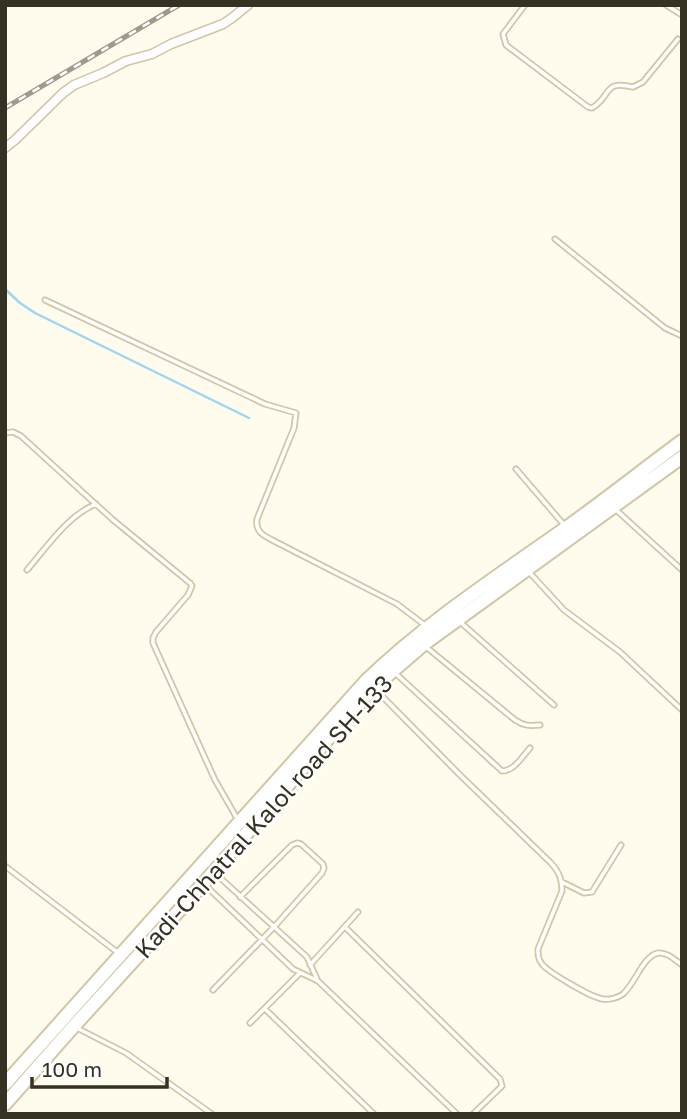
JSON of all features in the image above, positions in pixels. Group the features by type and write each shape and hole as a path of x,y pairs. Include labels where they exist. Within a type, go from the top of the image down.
{"main road":[{"name":"Kadi-Chhatral Kalol road SH-133","path":"5,1104 204,883 373,688 393,671 428,628 682,441"},
{"name":"Kadi-Chhatral Kalol road SH-133","path":"5,1084 366,681 420,640 457,619 682,457"}],"street":[{"path":"5,148 74,85 126,61 152,54 223,24 248,5"}],"lane":[{"path":"525,5 503,34 506,45 592,108 600,103 614,85 633,87 643,82 678,39"},
{"path":"666,5 682,15"},
{"path":"555,239 665,328 682,336"},
{"path":"45,300 265,404 296,413 295,428 257,519 258,531 397,604 428,628"},
{"path":"5,433 13,432 21,436 192,586 188,595 156,632 153,643 215,780 239,822"},
{"path":"516,470 567,527"},
{"path":"27,570 69,522 83,509 96,504"},
{"path":"612,507 682,570"},
{"path":"526,569 564,610 620,652 682,710"},
{"path":"457,619 554,705"},
{"path":"420,640 515,720 523,725 540,724"},
{"path":"393,671 502,771 507,772 512,768 530,748"},
{"path":"373,688 559,872 562,891 538,949 538,958 548,971 595,998 605,999 624,993 652,956 664,954 682,965"},
{"path":"213,990 322,873 323,864 297,843 240,897"},
{"path":"562,882 584,893 592,892 621,845"},
{"path":"5,866 122,955"},
{"path":"213,872 307,957 318,981"},
{"path":"204,883 293,969 318,981 457,1114"},
{"path":"310,965 358,912"},
{"path":"345,928 500,1079 502,1086 472,1114"},
{"path":"250,1023 300,972"},
{"path":"265,1009 374,1114"},
{"path":"73,1027 126,1053 212,1114"}],"waterway":[{"path":"5,289 35,313 249,418"}],"railway":[{"path":"5,108 179,5"}]}
